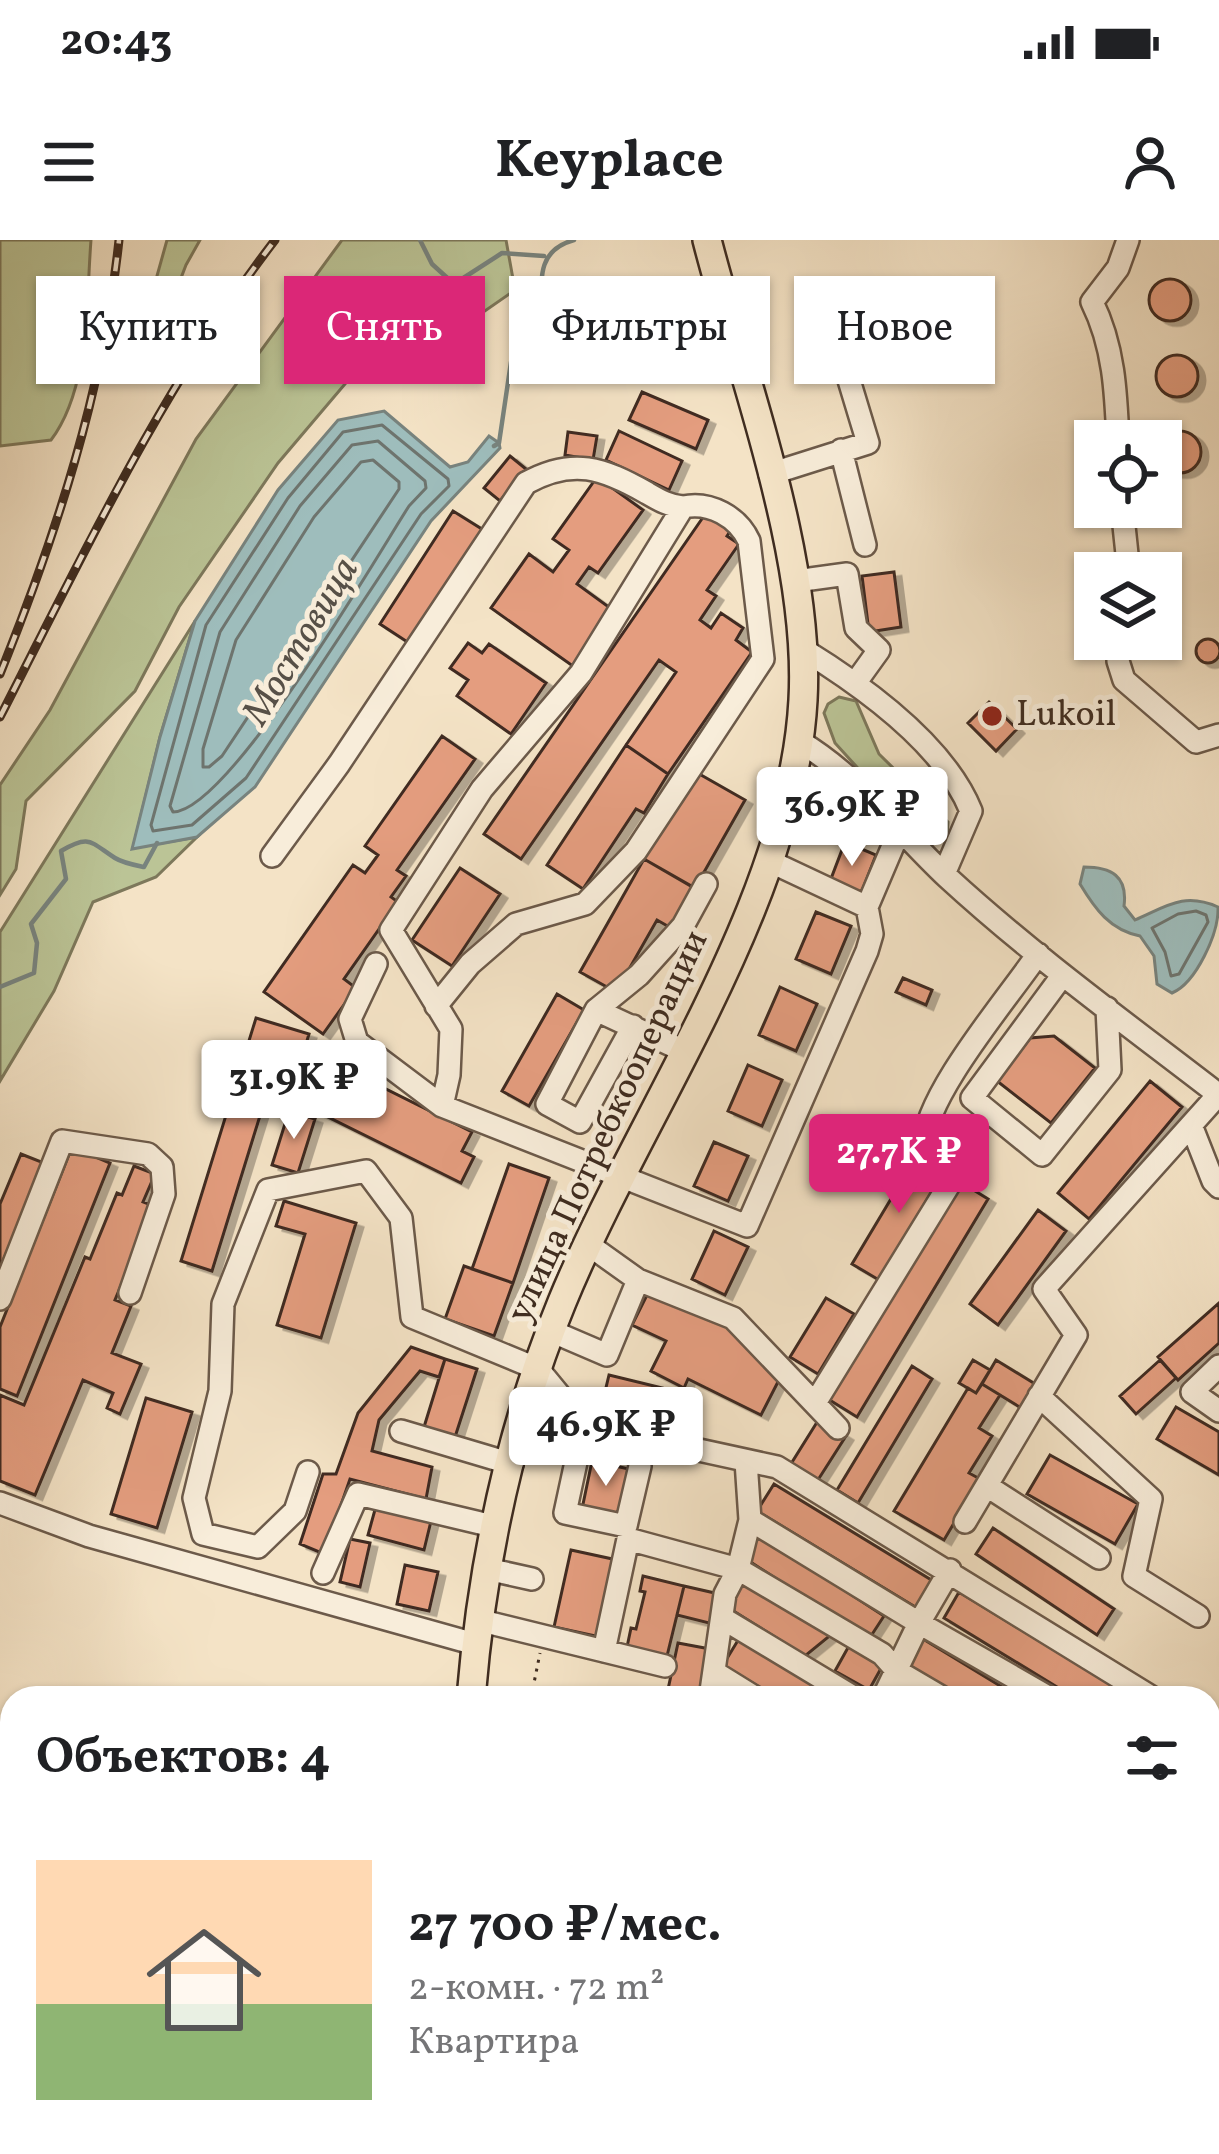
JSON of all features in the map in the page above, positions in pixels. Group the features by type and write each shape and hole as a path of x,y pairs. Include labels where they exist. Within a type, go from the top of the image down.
{"main road":[{"name":"улица Потребкооперации","path":"472,1686 487,1569 551,1331 722,971 767,860 799,741 804,650 796,580 707,240"}],"street":[{"path":"1117,420 1104,327 1092,302 1118,268 1128,240"},
{"path":"770,473 868,443 850,384"},
{"path":"841,450 865,545"},
{"path":"272,856 526,483 556,471 599,469 664,502 703,506 742,524 753,563 763,659 636,851 585,904 516,924 470,964 436,1006"},
{"path":"442,1106 451,1029 391,930 482,789 581,673 683,507"},
{"path":"796,580 848,574 856,628 879,650 856,682"},
{"path":"804,650 856,682 960,784 971,811 944,874"},
{"path":"1118,660 1124,680 1196,742 1219,735"},
{"path":"799,741 849,774 944,874 1062,976 1219,1095 1044,1289 1076,1335 964,1522"},
{"path":"376,964 350,1018 357,1042 442,1106 747,1226 867,951 872,934 867,907 901,827"},
{"path":"767,860 867,907"},
{"path":"633,1026 580,1122 547,1104 596,1010 639,975 683,926 706,884"},
{"path":"815,1403 957,1172 925,1145 925,1130 943,1091 1038,954"},
{"path":"1062,976 972,1098 1042,1155 1110,1070 1108,1009"},
{"path":"596,1010 684,1051"},
{"path":"1191,1125 1219,1187"},
{"path":"0,1299 62,1141 148,1154 162,1167 164,1194 130,1293"},
{"path":"308,1472 295,1510 257,1547 203,1534 194,1498 220,1391 223,1304 268,1190 366,1172 400,1218 412,1318 538,1369 584,1425 777,1467 1134,1686"},
{"path":"589,1245 638,1280 733,1318 838,1428"},
{"path":"551,1331 607,1355 638,1280"},
{"path":"1219,1366 1192,1392 1219,1411"},
{"path":"1039,1396 1151,1499 1134,1576 1198,1616"},
{"path":"584,1425 565,1513 626,1526 640,1466"},
{"path":"401,1432 512,1464"},
{"path":"712,1686 725,1594 739,1569 750,1520 746,1461"},
{"path":"987,1486 1099,1558"},
{"path":"323,1573 358,1494 497,1527"},
{"path":"0,1503 89,1536 477,1632 544,1636 664,1666"},
{"path":"750,1520 1029,1686"},
{"path":"604,1651 628,1539 739,1569 882,1654 897,1671 923,1686"},
{"path":"487,1569 532,1579"},
{"path":"890,1686 950,1570"},
{"path":"722,1618 835,1686"},
{"path":"714,1672 737,1686"}],"path":[{"path":"534,1686 544,1636"}],"green space":[{"path":"0,240 91,240 89,276 36,276 36,384 76,384 64,419 51,440 0,446"},
{"path":"167,240 200,240 182,276 157,276"},
{"path":"342,240 506,240 512,276 509,294 485,311 485,276 316,276"},
{"path":"284,319 284,384 345,384 278,463 179,607 135,691 26,801 16,869 0,895 0,785 50,710 196,439 236,384 260,384 260,352"},
{"path":"195,621 133,848 197,837 156,877 93,902 54,991 0,1081 0,932"},
{"path":"839,697 856,701 879,754 948,822 947,837 926,843 835,743 824,713"}],"water":[{"path":"384,411 450,467 468,462 489,436 500,448 431,521 255,787 197,837 132,849 195,621 278,490 338,420"},
{"path":"1084,867 1116,875 1123,887 1124,906 1135,920 1185,901 1218,907 1204,956 1181,988 1172,993 1157,984 1154,956 1140,936 1112,924 1080,884"}],"building":[{"path":"1170,279 1185,285 1191,300 1185,315 1170,321 1155,315 1149,300 1155,285"},
{"path":"1177,355 1192,361 1198,376 1192,391 1177,397 1162,391 1156,376 1162,361"},
{"path":"642,392 708,420 696,449 629,420"},
{"path":"619,431 682,461 669,490 606,460"},
{"path":"568,432 597,436 593,460 565,455"},
{"path":"1182,432 1199,444 1195,467 1182,472"},
{"path":"510,456 526,469 500,501 484,488"},
{"path":"597,477 643,510 598,573 589,567 577,584 617,613 577,669 491,608 529,554 553,572 569,550 553,539"},
{"path":"453,511 485,531 412,645 380,624"},
{"path":"706,513 731,530 727,536 739,544 707,590 716,596 700,620 711,628 721,613 743,628 736,640 752,652 668,774 626,745 676,672 659,660 521,859 484,834"},
{"path":"894,572 901,627 869,632 862,576"},
{"path":"1208,639 1220,651 1208,663 1196,651"},
{"path":"468,643 482,653 489,644 546,683 511,734 457,696 468,680 450,668"},
{"path":"989,702 1017,729 996,751 968,723"},
{"path":"442,736 475,759 397,870 406,876 391,897 398,902 344,979 356,988 323,1034 264,992 353,865 365,873 378,855 365,846"},
{"path":"626,745 668,774 644,813 636,809 583,889 547,865"},
{"path":"694,771 745,800 695,888 644,859"},
{"path":"845,842 876,855 860,896 829,884"},
{"path":"644,859 694,888 671,928 657,920 616,992 580,972"},
{"path":"460,868 500,894 452,966 412,940"},
{"path":"816,912 851,926 831,974 796,959"},
{"path":"903,978 932,990 926,1005 896,992"},
{"path":"780,987 817,1004 796,1051 759,1035"},
{"path":"557,994 584,1010 529,1106 502,1091"},
{"path":"256,1018 309,1034 298,1071 276,1064 212,1271 181,1261"},
{"path":"1054,1036 1095,1068 1051,1123 997,1081 1030,1038"},
{"path":"339,1048 375,1066 368,1080 472,1132 462,1151 474,1157 461,1183 310,1108"},
{"path":"748,1065 782,1080 762,1126 728,1111"},
{"path":"1150,1081 1182,1107 1089,1219 1058,1193"},
{"path":"289,1111 315,1119 298,1173 272,1165"},
{"path":"714,1142 748,1156 728,1201 694,1186"},
{"path":"72,1147 110,1163 17,1396 0,1389 0,1327"},
{"path":"919,1152 946,1168 879,1280 852,1264"},
{"path":"21,1154 44,1163 0,1268 0,1204"},
{"path":"509,1164 549,1178 513,1283 472,1269"},
{"path":"134,1166 155,1174 143,1202 154,1206 115,1300 131,1306 112,1353 141,1364 120,1414 107,1408 113,1393 83,1380 35,1495 0,1481 0,1395 24,1405 85,1257 90,1259 117,1193 122,1195"},
{"path":"959,1181 988,1199 857,1417 828,1399"},
{"path":"284,1201 356,1223 321,1338 277,1325 305,1234 276,1226"},
{"path":"1038,1210 1066,1231 998,1325 970,1304"},
{"path":"714,1231 748,1247 725,1295 692,1279"},
{"path":"464,1266 513,1283 494,1336 445,1319"},
{"path":"647,1295 727,1326 782,1374 761,1415 688,1379 684,1388 651,1371 666,1341 632,1325"},
{"path":"826,1298 854,1314 818,1374 790,1357"},
{"path":"1219,1303 1219,1343 1178,1380 1158,1357"},
{"path":"411,1347 445,1359 439,1377 420,1371 379,1420 372,1451 432,1467 426,1499 350,1479 324,1554 300,1544 323,1474 336,1474 358,1413"},
{"path":"445,1359 477,1369 455,1437 424,1427"},
{"path":"973,1360 990,1370 976,1393 959,1383"},
{"path":"996,1360 1040,1387 1026,1411 982,1384"},
{"path":"1160,1360 1176,1378 1136,1414 1120,1396"},
{"path":"912,1366 932,1379 858,1503 837,1490"},
{"path":"609,1375 675,1391 664,1437 598,1421"},
{"path":"982,1384 1000,1395 979,1428 992,1436 969,1473 980,1479 944,1540 894,1511 968,1388 976,1393"},
{"path":"146,1398 192,1412 157,1528 111,1514"},
{"path":"1176,1407 1219,1432 1219,1475 1157,1439"},
{"path":"819,1419 846,1436 816,1483 789,1467"},
{"path":"1050,1455 1138,1504 1115,1544 1027,1494"},
{"path":"592,1461 629,1469 619,1517 582,1509"},
{"path":"774,1484 933,1581 917,1608 757,1511"},
{"path":"376,1506 431,1521 424,1550 368,1535"},
{"path":"993,1528 1114,1609 1097,1635 976,1554"},
{"path":"752,1530 884,1616 869,1639 746,1559"},
{"path":"350,1539 370,1543 360,1587 340,1582"},
{"path":"571,1550 617,1560 600,1637 554,1627"},
{"path":"405,1565 438,1572 429,1611 397,1604"},
{"path":"643,1576 684,1586 667,1656 627,1647 645,1592 640,1591"},
{"path":"741,1577 832,1634 805,1656 724,1605"},
{"path":"684,1586 719,1594 713,1624 677,1615"},
{"path":"959,1592 1113,1686 1055,1686 944,1618"},
{"path":"740,1637 819,1686 757,1686 723,1665"},
{"path":"923,1639 1000,1686 938,1686 906,1666"},
{"path":"678,1643 710,1649 702,1686 669,1686"},
{"path":"850,1644 884,1663 871,1686 835,1671"}],"waterway":[{"path":"420,240 432,264 454,284 502,253 544,256"},
{"name":"Мостовица","path":"494,446 499,443 511,362 542,332 544,265 559,246 574,240"},
{"name":"Мостовица","path":"0,987 34,973 37,943 31,924 66,879 61,851 90,842 118,860 144,867 157,843"}],"railway":[{"path":"0,674 75,461 102,352 119,240"},
{"path":"0,717 160,412 275,240"}],"place":[{"name":"Lukoil","path":"992,716"}]}
